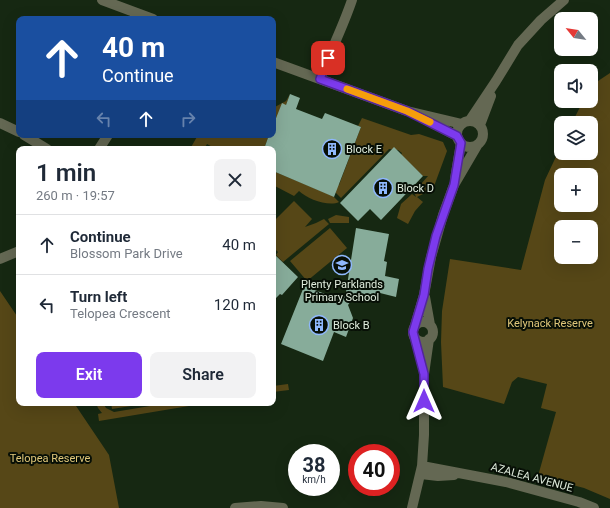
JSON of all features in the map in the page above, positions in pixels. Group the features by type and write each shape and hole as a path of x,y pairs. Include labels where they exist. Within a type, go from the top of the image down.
{"street":[{"path":"102,0 145,16"},
{"path":"324,80 352,0"},
{"path":"454,185 459,140 458,129 466,122 496,81 518,45 541,20 564,0"},
{"path":"276,63 407,111 470,147 478,144"},
{"path":"480,125 496,81"},
{"path":"407,111 466,122 473,121 480,125 484,132 483,137 454,185 436,236 424,295 413,332 424,374"},
{"path":"0,123 16,131"},
{"path":"29,138 42,146"},
{"path":"0,259 16,252"},
{"path":"419,508 424,435 424,374 429,339 433,332 430,325 424,295"},
{"path":"415,326 421,322 430,325"},
{"path":"415,338 420,342 429,339"},
{"path":"412,508 421,472"},
{"name":"AZALEA AVENUE","path":"421,472 438,476 462,474 506,482 579,505 594,508"},
{"path":"234,508 261,506 283,508"}],"green space":[{"name":"Kelynack Reserve","path":"610,73 610,499 584,488 538,476 556,412 541,408 547,384 518,377 512,382 504,404 443,387 441,342 442,311 450,259 521,270 545,180 554,160 598,160 598,116 576,116 580,108 598,108 598,81"},
{"path":"290,94 286,105 276,121 276,106 286,101"},
{"path":"362,118 411,135 419,134 443,142 447,151 433,189 417,197 423,202 415,211 408,224 397,218 401,204 412,194 416,197 414,192 428,176 423,176 401,155 402,153 398,150 389,149 341,198 336,193 321,187 339,185 361,127 358,126"},
{"path":"196,138 268,138 265,146 211,146 207,144 206,146 192,146"},
{"path":"276,172 333,196 339,202 330,204 324,203 307,197 299,191 294,196 276,187"},
{"path":"294,201 312,219 305,227 324,219 329,224 283,262 276,255 278,252 276,250 276,219"},
{"path":"336,215 349,217 349,223 330,223 328,219"},
{"path":"330,228 347,248 307,281 290,261"},
{"name":"Telopea Reserve","path":"0,291 16,315 16,406 76,406 109,455 119,508 0,508"},
{"path":"288,384 289,390 276,392 276,386"},
{"path":"97,406 105,406 114,412 150,406 189,406 99,421 98,414 102,413"},
{"path":"112,406 131,406 112,409"}],"building":[{"path":"290,94 300,98 296,109 322,119 325,113 361,127 334,197 276,172 276,146 265,146 268,138 276,138 276,118 282,103 286,105"},
{"name":"Block D","path":"394,147 423,176 381,220 370,209 358,221 340,203"},
{"path":"356,228 389,234 384,261 387,262 385,276 399,279 396,297 380,293 379,298 356,294 348,305 353,318 346,337 334,332 323,361 281,344 305,284 309,288 342,300 346,292"},
{"path":"276,256 298,277 282,295 280,294 276,298"}],"slow traffic":[{"path":"347,89 407,111 430,122"}],"place":[{"name":"Block E","path":"332,149"},
{"name":"Block D","path":"383,188"},
{"name":"Plenty Parklands Primary School","path":"342,265"},
{"name":"Block B","path":"319,325"}],"route":[{"path":"328,58 320,79 407,111 457,136 461,143 454,185 436,236 428,269 424,295 413,332 424,374 424,401"}]}
